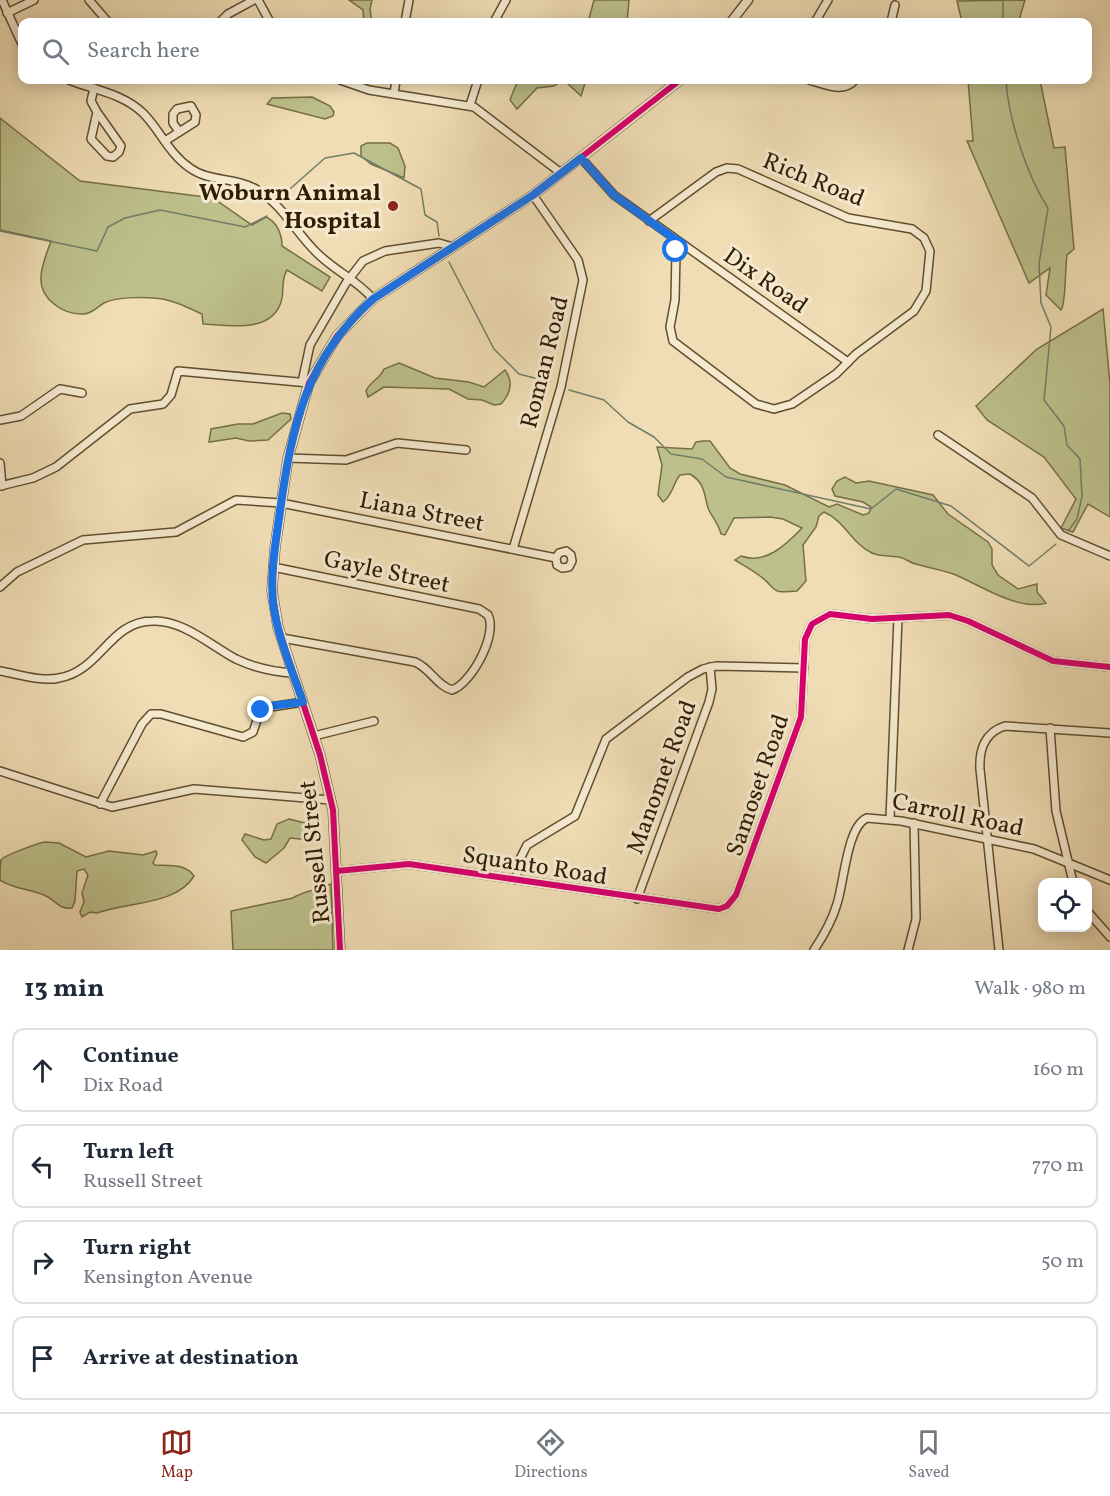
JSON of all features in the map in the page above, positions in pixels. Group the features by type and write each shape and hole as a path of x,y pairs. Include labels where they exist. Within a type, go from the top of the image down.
{"street":[{"path":"3,0 18,36"},
{"path":"7,13 34,0"},
{"path":"89,0 105,18"},
{"path":"224,18 256,0 267,18"},
{"path":"406,18 409,0"},
{"path":"496,18 506,0"},
{"path":"734,18 748,0"},
{"path":"817,18 828,0"},
{"path":"892,18 895,5"},
{"path":"82,84 119,97 134,105 180,160 192,170 209,177 244,184 264,194 285,214 317,253 350,277 373,299"},
{"path":"353,84 364,89 470,105 495,120 561,173"},
{"path":"394,94 395,84"},
{"path":"470,105 477,84"},
{"name":"Russell Street","path":"340,950 337,871 330,800 314,736 273,604 273,567 281,503 288,458 306,383 337,336 373,299 533,195 675,84"},
{"path":"827,84 840,87 850,84"},
{"path":"94,88 91,101 121,146 119,152 113,157 107,156 92,141 97,112"},
{"path":"165,141 178,130"},
{"name":"Dix Road","path":"581,158 611,193 848,362"},
{"name":"Rich Road","path":"650,221 716,172 731,168 848,218 908,227 918,232 926,241 930,255 923,300 914,311 848,362"},
{"name":"Roman Road","path":"513,549 561,387 583,280 578,260 533,195"},
{"path":"0,463 1,486 33,478 56,467 130,409 163,404 171,395 178,371 306,383 310,345 350,277 363,261 381,252 440,243 453,247"},
{"path":"680,243 676,252 671,337 678,347 747,397 765,408 783,408 836,374 848,362"},
{"path":"0,420 21,416 60,389 82,393"},
{"path":"939,435 1032,498 1061,535 1110,556"},
{"path":"288,458 346,460 397,443 466,450"},
{"name":"Liana Street","path":"0,587 12,575 78,542 100,537 176,532 236,500 281,503 556,558"},
{"name":"Gayle Street","path":"273,567 479,609 490,618 491,632 483,653 467,678 452,690 446,688 428,670 415,662 282,638"},
{"name":"Samoset Road","path":"727,906 736,895 800,723 807,634 819,618 833,614 861,619 956,616 1053,661 1110,667"},
{"path":"890,819 898,618"},
{"path":"0,671 51,679 71,676 90,664 119,631 134,624 156,621 180,627 244,663 293,673"},
{"path":"516,880 521,856 527,845 575,816 606,739 690,676 710,667 804,668"},
{"name":"Manomet Road","path":"637,899 710,702 712,689 710,667"},
{"path":"100,804 142,724 151,714 163,715 243,737 253,732 259,713 266,708 303,702"},
{"path":"314,736 374,721"},
{"path":"999,950 980,761 986,740 994,730 1005,726 1110,733"},
{"path":"1050,728 1056,811 1072,878"},
{"path":"0,771 112,807 123,807 198,789 330,800"},
{"name":"Carroll Road","path":"814,950 829,925 838,903 856,826 869,817 914,823 1034,849 1110,880"},
{"path":"908,950 916,919 914,823"},
{"name":"Squanto Road","path":"337,871 409,864 709,910 727,906"},
{"path":"1092,917 1110,938"}],"green space":[{"path":"349,0 372,0 371,18 364,18 363,10"},
{"path":"594,0 629,0 627,18 589,18"},
{"path":"1025,0 1020,18 961,18 957,1"},
{"path":"516,84 557,84 537,88 517,109 510,100"},
{"path":"568,84 585,84 581,96"},
{"path":"968,84 1041,84 1054,148 1065,147 1074,249 1067,255 1064,301 1061,310 1046,295 1050,268 1029,283 967,141 973,141"},
{"path":"312,97 330,106 334,112 333,116 325,119 267,104 272,98"},
{"path":"0,118 80,181 213,198 252,225 266,217 278,229 282,246 330,277 322,291 287,270 281,302 276,312 268,319 247,325 203,324 202,314 173,302 154,298 115,300 84,314 68,312 48,298 41,284 42,267 51,241 0,230"},
{"path":"367,143 390,143 398,148 405,166 404,178 371,164 361,156 361,146"},
{"path":"1103,309 1110,384 1110,517 1088,504 1073,532 1061,528 1076,499 1044,457 987,420 976,406 1037,349"},
{"path":"399,363 435,378 469,382 484,387 505,370 510,383 509,391 501,404 494,405 482,400 468,399 449,389 384,387 368,397 366,391 384,369"},
{"path":"282,413 290,414 291,419 268,440 249,441 236,438 209,442 211,429 253,424"},
{"path":"710,441 730,468 740,474 785,485 829,507 837,504 863,515 869,513 871,507 863,502 835,496 832,489 837,481 845,477 856,483 869,481 933,495 948,514 988,542 992,549 992,565 998,575 1018,589 1037,584 1037,592 1046,603 1035,605 1012,601 951,573 896,556 872,553 859,544 838,521 824,512 819,516 816,527 803,545 806,581 797,591 774,590 766,580 735,560 741,556 758,558 767,556 782,547 802,528 783,519 770,517 734,518 725,535 721,534 708,508 705,493 699,481 690,474 680,475 669,496 663,502 658,495 662,465 657,447 692,449 696,442"},
{"path":"289,819 305,823 318,832 317,836 310,840 290,838 284,848 266,863 255,857 242,840 245,834 264,840 271,839 277,824"},
{"path":"45,842 59,843 86,857 109,851 143,855 156,851 153,863 155,865 181,867 194,876 186,885 164,898 97,913 90,912 82,917 80,912 84,902 82,893 88,875 84,869 77,871 75,901 72,908 64,908 46,896 0,880 3,858"},
{"path":"331,884 333,950 233,950 231,911 293,898"}],"waterway":[{"path":"1003,0 1003,18"},
{"path":"1007,84 1010,112 1020,146 1033,180 1048,208 1039,264 1041,303 1051,327 1044,400 1064,426 1067,445 1080,459 1082,496 1077,519 1068,531"},
{"path":"282,196 325,158 354,153 421,189 425,215 437,222 439,236"},
{"path":"0,231 97,251 108,227 125,218 160,210 245,227 267,216"},
{"path":"449,262 494,349 519,374 550,382"},
{"path":"569,390 604,400 628,422 654,437 671,454 702,459 726,477 871,509 896,489 951,506 1029,566 1056,544"}],"cycle path":[{"path":"340,950 333,810 320,755 278,627 272,591 275,548 288,458 309,383 337,336 373,299 533,195 675,84"},
{"path":"337,871 409,864 719,909 727,906 736,895 801,717 805,639 812,624 830,614 872,619 949,615 968,621 1053,661 1110,667"}],"place":[{"name":"Woburn Animal Hospital","path":"393,206"}],"route":[{"path":"261,710 270,706 303,702 278,627 273,604 272,577 275,548 288,458 297,418 318,364 350,320 373,299 533,195 581,158 614,195 680,243 676,250"}]}
